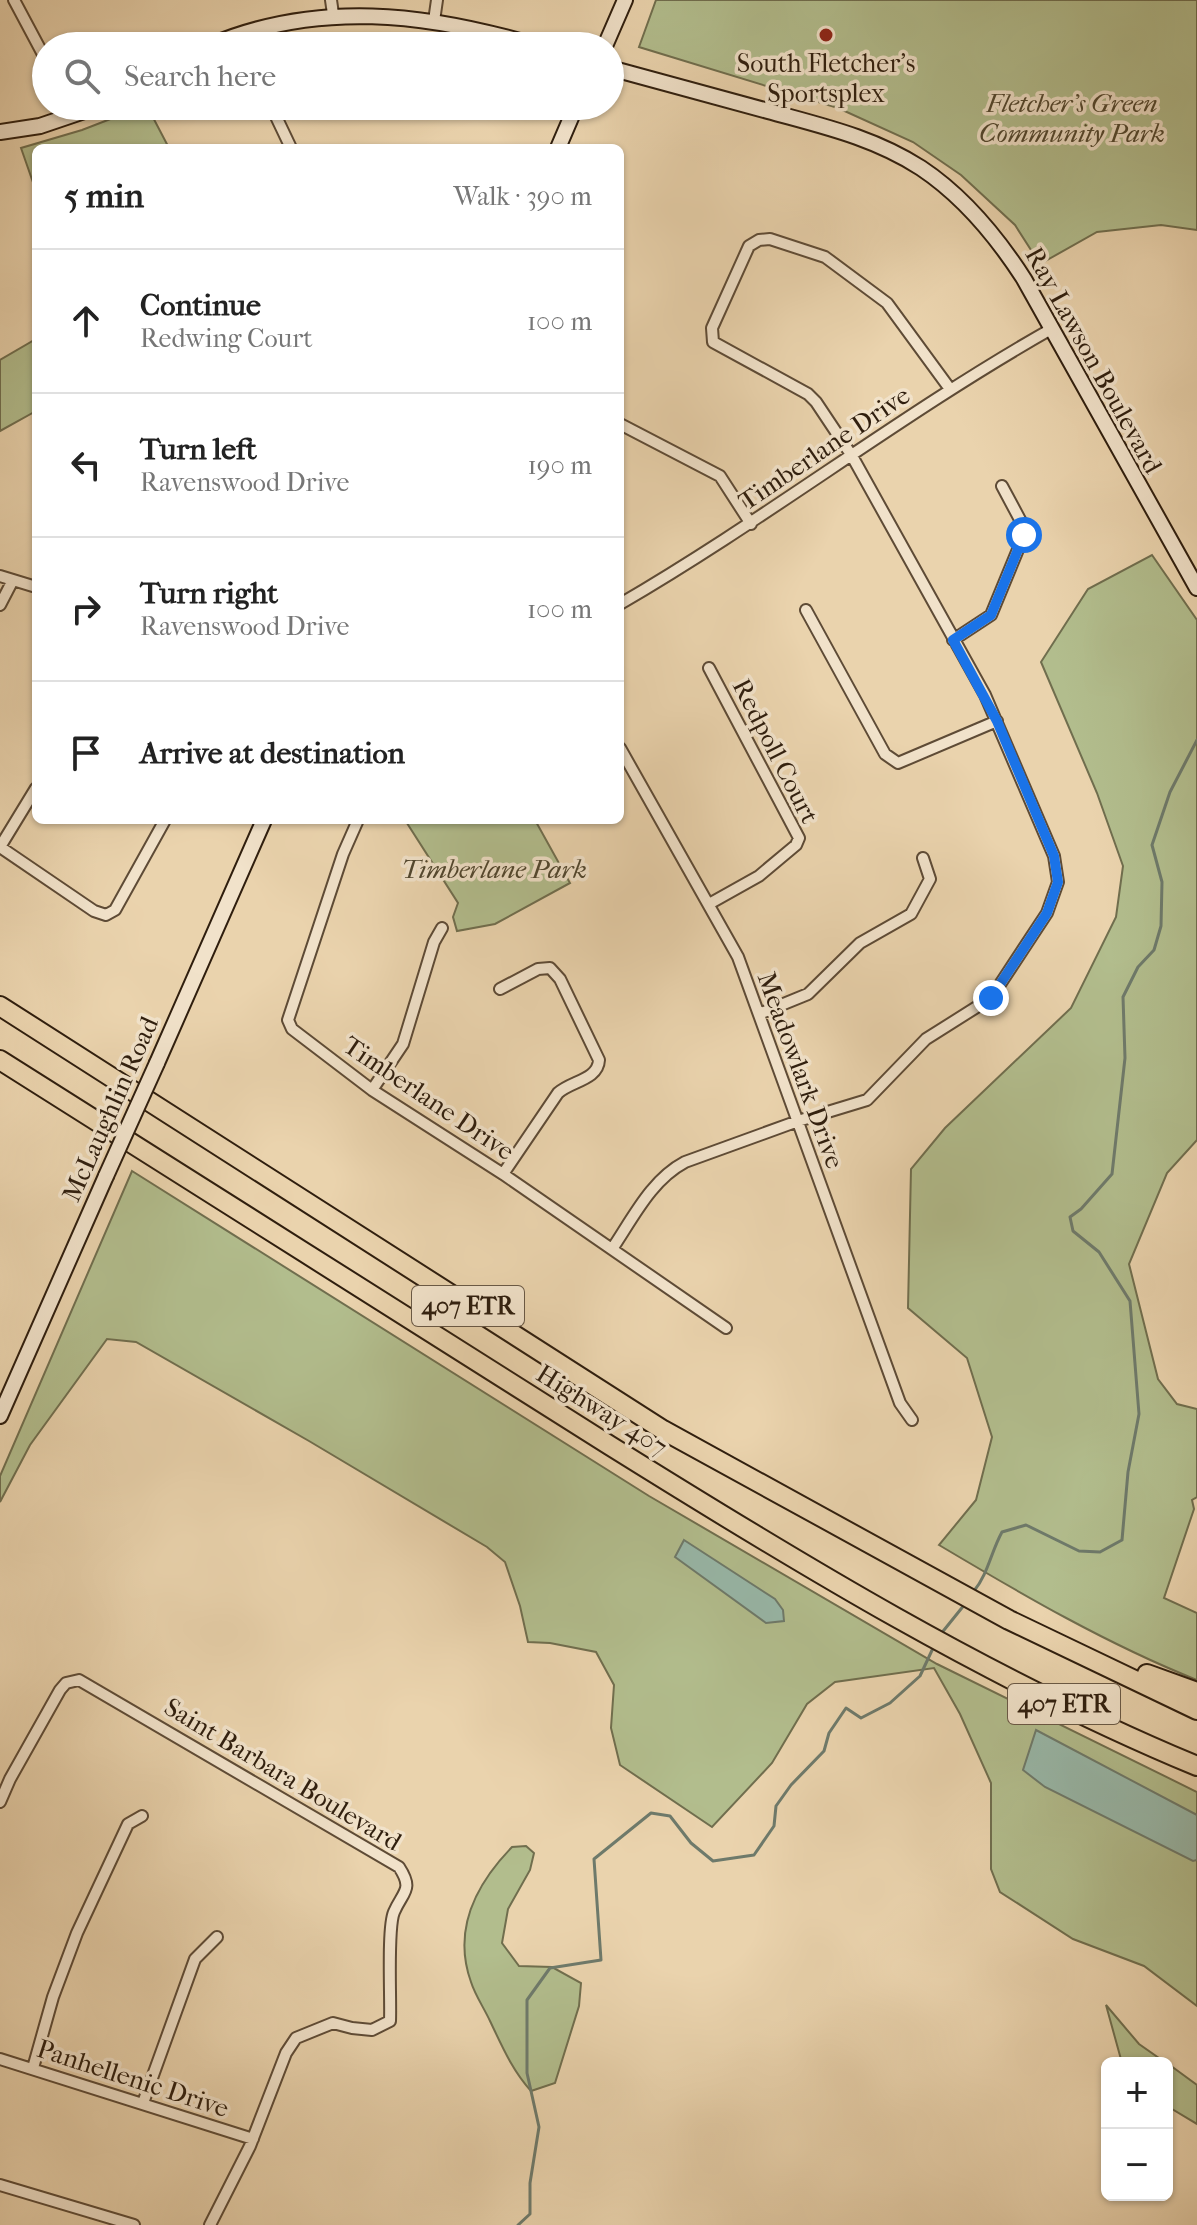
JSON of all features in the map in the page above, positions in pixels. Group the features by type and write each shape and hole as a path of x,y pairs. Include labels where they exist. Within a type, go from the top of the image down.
{"highway":[{"name":"Highway 407","path":"0,1006 663,1430 1009,1620 1197,1710"},
{"name":"Highway 407","path":"0,1060 752,1534 982,1664 1146,1745 1197,1766"},
{"path":"1115,1669 1145,1673 1197,1692"},
{"path":"1146,1745 1164,1762 1197,1779"}],"street":[{"path":"14,0 32,34"},
{"path":"434,21 437,0"},
{"path":"611,32 625,0"},
{"path":"244,31 332,7 407,15 489,32"},
{"name":"Ray Lawson Boulevard","path":"624,72 819,123 864,138 922,169 962,202 1006,251 1053,328 1197,588"},
{"path":"0,132 40,126 52,120"},
{"path":"278,120 289,144"},
{"path":"560,144 570,120"},
{"path":"612,1249 655,1185 669,1170 798,1121 867,1100 926,1039 991,998 1047,913 1058,882 1054,856 997,721 852,456 808,394 713,342 712,328 749,246 759,240 770,239 825,257 887,303 950,389"},
{"name":"Timberlane Drive","path":"624,602 751,524 950,389 1053,328"},
{"path":"624,426 720,476 751,524"},
{"path":"953,640 991,615 1024,535 1025,529 1002,486"},
{"path":"0,576 32,586"},
{"path":"0,605 13,580"},
{"path":"806,610 891,761 898,763 997,721"},
{"name":"Redpoll Court","path":"709,668 799,838 796,845 759,876 709,904"},
{"name":"Meadowlark Drive","path":"624,755 738,957 838,1240 900,1403 912,1420"},
{"path":"32,795 0,847 94,911 106,915 115,910 163,824"},
{"name":"McLaughlin Road","path":"0,1416 262,824"},
{"name":"Timberlane Drive","path":"356,824 343,854 288,1020 292,1029 372,1090 503,1174 726,1328"},
{"path":"759,1014 808,994 860,943 911,914 930,879 923,858"},
{"path":"372,1090 403,1044 434,942 442,928"},
{"path":"500,989 538,969 550,968 560,979 599,1060 599,1068 594,1074 571,1083 558,1093 503,1174"},
{"name":"Saint Barbara Boulevard","path":"0,1802 60,1690 66,1683 79,1680 399,1867 408,1885 394,1913 390,2021 372,2030 333,2023 296,2038 286,2053 253,2139 210,2225"},
{"path":"33,2068 53,1997 77,1933 128,1824 142,1816"},
{"path":"143,2103 195,1959 217,1937"},
{"name":"Panhellenic Drive","path":"0,2059 253,2139"},
{"path":"0,2185 134,2225"}],"green space":[{"name":"Fletcher's Green Community Park","path":"656,0 1197,0 1197,230 1161,225 1097,232 1040,264 1015,225 961,175 913,142 838,108 639,47"},
{"path":"108,120 154,120 167,144 35,144"},
{"path":"32,145 32,180 21,148"},
{"path":"32,341 32,413 0,431 0,360"},
{"path":"1152,555 1197,620 1197,1140 1167,1173 1129,1264 1158,1379 1177,1404 1197,1409 1197,1497 1192,1500 1194,1509 1164,1598 1197,1613 1197,1680 1098,1635 939,1545 976,1500 992,1437 967,1358 908,1308 911,1169 945,1128 1071,1008 1116,917 1123,866 1097,793 1041,662 1088,589"},
{"name":"Timberlane Park","path":"408,824 537,824 570,883 495,924 457,931 453,917 458,903"},
{"path":"132,1171 649,1496 937,1664 1197,1792 1197,2006 1144,1966 1073,1939 1000,1892 991,1869 991,1783 960,1714 934,1668 835,1682 807,1704 772,1763 712,1827 620,1765 611,1728 614,1685 596,1652 528,1642 505,1562 487,1547 136,1342 107,1339 30,1445 0,1502 0,1476"},
{"path":"526,1846 534,1853 530,1870 508,1909 502,1943 519,1966 552,1967 581,1983 579,2006 555,2083 531,2091 508,2058 475,1992 464,1944 471,1908 488,1876 512,1847"},
{"path":"1106,2005 1139,2044 1157,2057 1120,2057"},
{"path":"1173,2067 1197,2085 1197,2124 1173,2110"}],"shaded area":[{"path":"684,1540 775,1599 783,1610 784,1621 766,1623 675,1557"},
{"path":"1036,1730 1197,1815 1197,1860 1193,1861 1045,1787 1023,1770"}],"waterway":[{"path":"974,1591 1002,1532 1026,1525 1079,1551 1100,1552 1122,1540 1128,1472 1139,1414 1130,1301 1099,1252 1073,1231 1070,1217 1112,1174 1125,1058 1123,997 1138,967 1154,950 1161,926 1162,882 1152,845 1170,792 1197,740"},
{"path":"940,1635 965,1604"},
{"path":"518,2225 530,2214 530,2183 539,2127 527,2073 527,2000 550,1968 601,1960 594,1859 651,1813 670,1816 691,1843 713,1861 754,1855 774,1826 776,1806 791,1785 824,1751 829,1733 846,1708 861,1718 890,1703 920,1676 934,1646"}],"place":[{"name":"South Fletcher's Sportsplex","path":"826,35"}],"route":[{"path":"991,998 1047,913 1058,882 1054,856 997,721 953,640 991,615 1024,535"}]}
